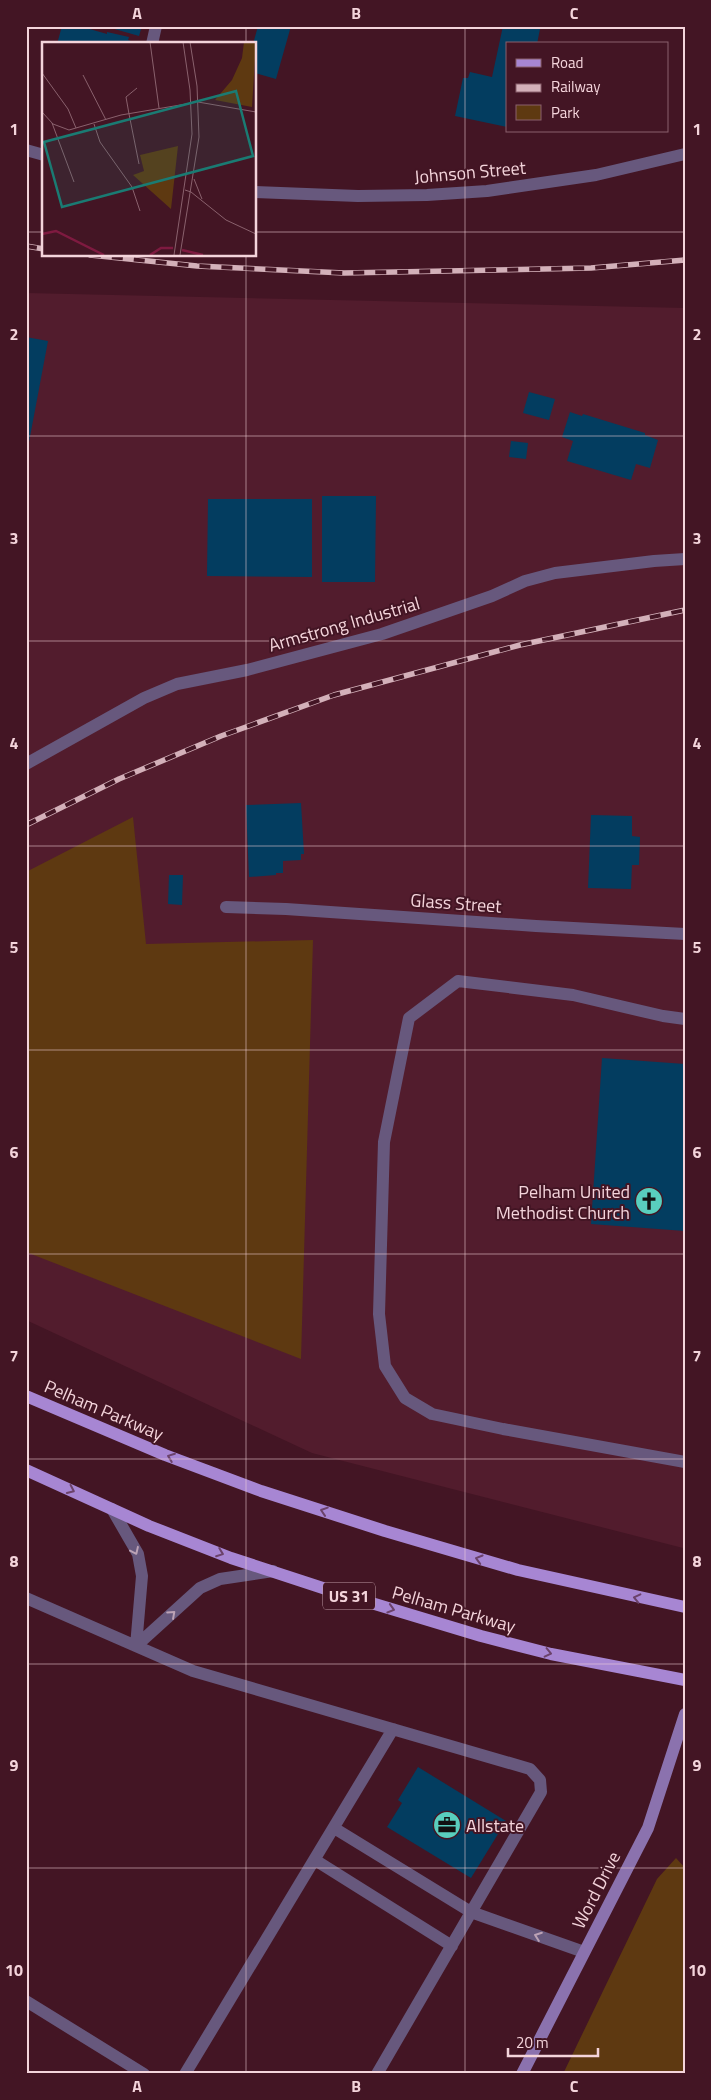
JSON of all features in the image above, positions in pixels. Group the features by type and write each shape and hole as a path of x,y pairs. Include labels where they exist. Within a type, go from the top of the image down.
{"main road":[{"name":"Pelham Parkway","path":"26,1396 165,1455 261,1490 385,1531 518,1570 685,1607"},
{"name":"Pelham Parkway","path":"26,1470 195,1543 336,1592 481,1636 551,1654 685,1680"}],"street":[{"path":"152,42 156,26"},
{"path":"26,150 42,154"},
{"name":"Johnson Street","path":"256,192 358,196 427,195 487,191 596,175 681,156"},
{"name":"Armstrong Industrial","path":"26,764 144,698 177,684 247,670 382,634 492,596 525,581 555,573 685,559"},
{"name":"Glass Street","path":"226,907 286,909 685,934"},
{"path":"685,1019 573,996 458,981 409,1018 384,1142 379,1314 385,1366 405,1398 432,1414 503,1429 685,1462"},
{"path":"112,1508 138,1554 142,1576 136,1646"},
{"path":"136,1646 200,1588 220,1579 273,1571"},
{"path":"26,1598 193,1671 530,1769 540,1780 541,1792 377,2074"},
{"name":"Word Drive","path":"522,2074 648,1828 685,1714"},
{"path":"185,2074 393,1729"},
{"path":"334,1828 471,1912 584,1952"},
{"path":"315,1860 452,1946"},
{"path":"26,2000 144,2074"}],"shaded area":[{"path":"26,293 685,308 685,1578 683,1548 312,1453 26,1320"}],"green space":[{"path":"133,817 146,944 313,940 301,1359 26,1252 26,872"},
{"path":"676,1858 685,1868 685,2074 563,2074 657,1879"}],"building":[{"path":"62,26 79,26 107,34 107,32 129,37 128,40 134,42 58,42"},
{"path":"104,26 142,26 139,36"},
{"path":"258,26 291,26 276,79 256,73 256,42 254,42"},
{"path":"503,26 528,26 540,29 537,42 506,42 506,127 455,116 463,78 468,78 470,72 492,77"},
{"path":"26,337 48,341 29,442 26,442"},
{"path":"529,392 555,399 549,420 523,413"},
{"path":"570,412 582,416 583,414 645,433 645,435 658,440 650,468 636,464 631,480 567,461 573,441 562,437"},
{"path":"511,441 528,443 526,459 509,457"},
{"path":"322,496 376,496 375,582 322,582"},
{"path":"208,499 312,499 312,577 207,576"},
{"path":"301,803 304,854 301,854 301,860 283,861 283,873 249,877 246,805"},
{"path":"591,815 632,816 632,836 640,837 639,865 632,865 631,889 588,888"},
{"path":"169,875 183,875 182,905 168,904"},
{"path":"602,1058 685,1064 685,1231 591,1224"},
{"path":"418,1767 506,1821 471,1878 387,1827 402,1803 398,1800"}],"railway":[{"path":"26,246 42,249"},
{"path":"100,256 197,266 344,273 591,268 685,260"},
{"path":"26,825 119,779 221,736 334,695 520,645 685,610"}],"place":[{"name":"Pelham United Methodist Church","path":"649,1201"},
{"name":"Allstate","path":"447,1825"}]}
